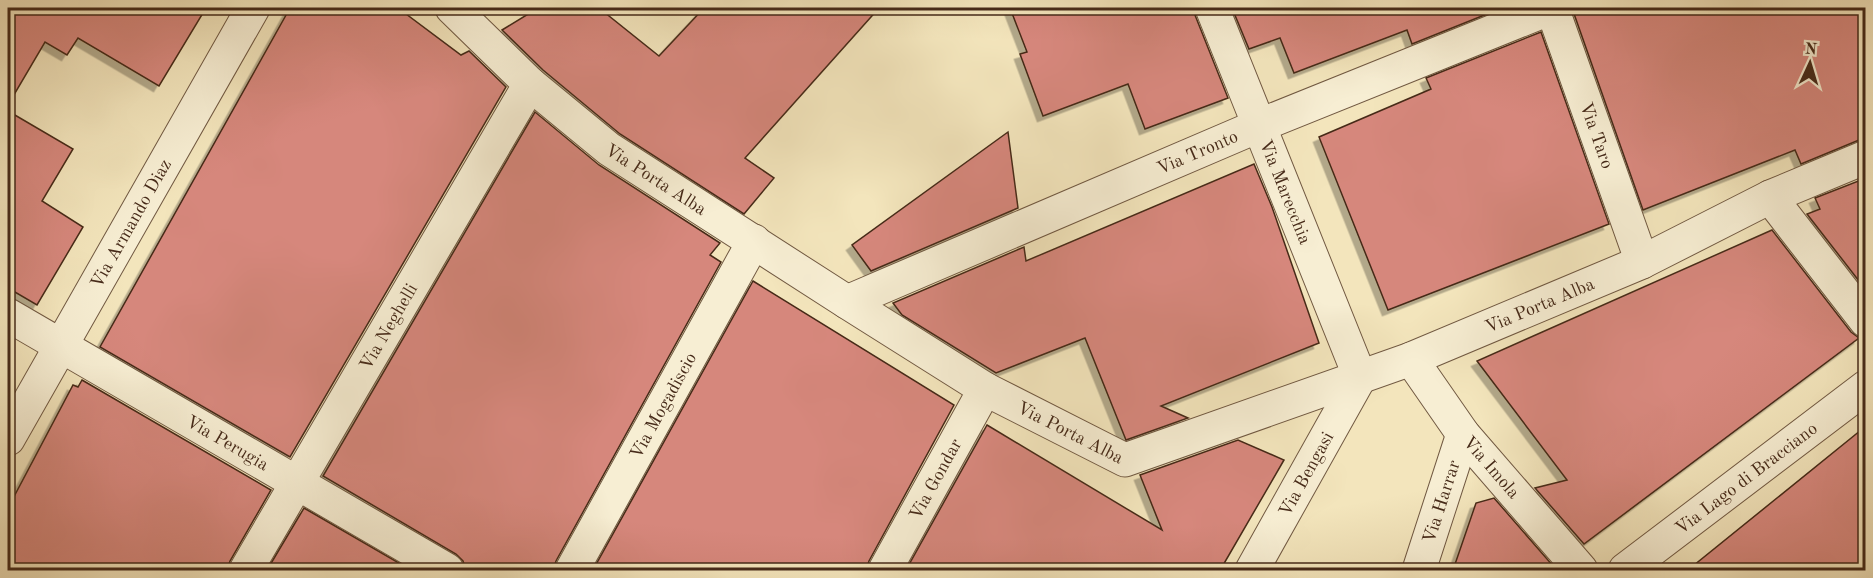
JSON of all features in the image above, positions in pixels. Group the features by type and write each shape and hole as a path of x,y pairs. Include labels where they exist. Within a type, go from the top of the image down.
{"street":[{"name":"Via Armando Diaz","path":"8,439 253,8"},
{"name":"Via Porta Alba","path":"452,8 530,84 609,149 985,389 1125,460 1411,358 1642,262 1770,197 1866,157"},
{"name":"Via Marecchia","path":"1212,8 1360,377"},
{"name":"Via Tronto","path":"847,303 1258,126 1551,8"},
{"name":"Via Taro","path":"1551,8 1642,262"},
{"name":"Via Neghelli","path":"246,570 530,84"},
{"path":"1770,197 1866,321"},
{"name":"Via Mogadiscio","path":"572,570 754,241"},
{"name":"Via Perugia","path":"8,315 447,570"},
{"name":"Via Imola","path":"1411,358 1463,434 1581,570"},
{"name":"Via Bengasi","path":"1251,570 1360,377"},
{"name":"Via Lago di Bracciano","path":"1625,570 1866,387"},
{"name":"Via Gondar","path":"885,570 985,389"},
{"name":"Via Harrar","path":"1419,570 1463,434"}],"building":[{"path":"8,8 206,8 159,86 78,38 67,55 45,42 8,105"},
{"path":"290,8 398,8 461,55 469,51 506,87 290,457 100,347"},
{"path":"538,8 599,8 659,56 704,8 879,8 745,158 774,178 744,214 620,134 543,70 502,30"},
{"path":"1010,8 1194,8 1228,98 1145,129 1128,84 1043,116 1020,54 1027,52"},
{"path":"1232,8 1502,8 1412,44 1407,30 1294,73 1280,38 1249,49"},
{"path":"1572,8 1866,8 1866,139 1801,164 1795,150 1643,210"},
{"path":"1541,32 1609,224 1388,310 1319,137 1431,89 1426,78"},
{"path":"8,111 73,149 42,201 83,227 37,305 8,288"},
{"path":"535,112 599,165 720,243 710,255 721,262 553,570 466,570 463,561 456,554 323,476"},
{"path":"1008,132 1018,208 871,271 852,245"},
{"path":"1254,164 1272,207 1319,343 1161,406 1188,418 1126,440 1085,338 996,373 902,315 893,303 1024,247 1026,261"},
{"path":"1866,178 1866,290 1807,214 1820,209 1815,198"},
{"path":"1772,230 1851,332 1859,338 1584,544 1535,488 1567,480 1477,361"},
{"path":"753,281 954,405 866,570 593,570"},
{"path":"82,380 271,490 227,570 8,570 8,508 73,385 78,387"},
{"path":"987,425 1162,530 1140,475 1238,440 1284,460 1222,567 1229,570 906,570"},
{"path":"1866,426 1866,570 1688,570"},
{"path":"1494,498 1554,567 1549,570 1453,570 1476,503"},
{"path":"304,508 411,570 267,570"}]}
